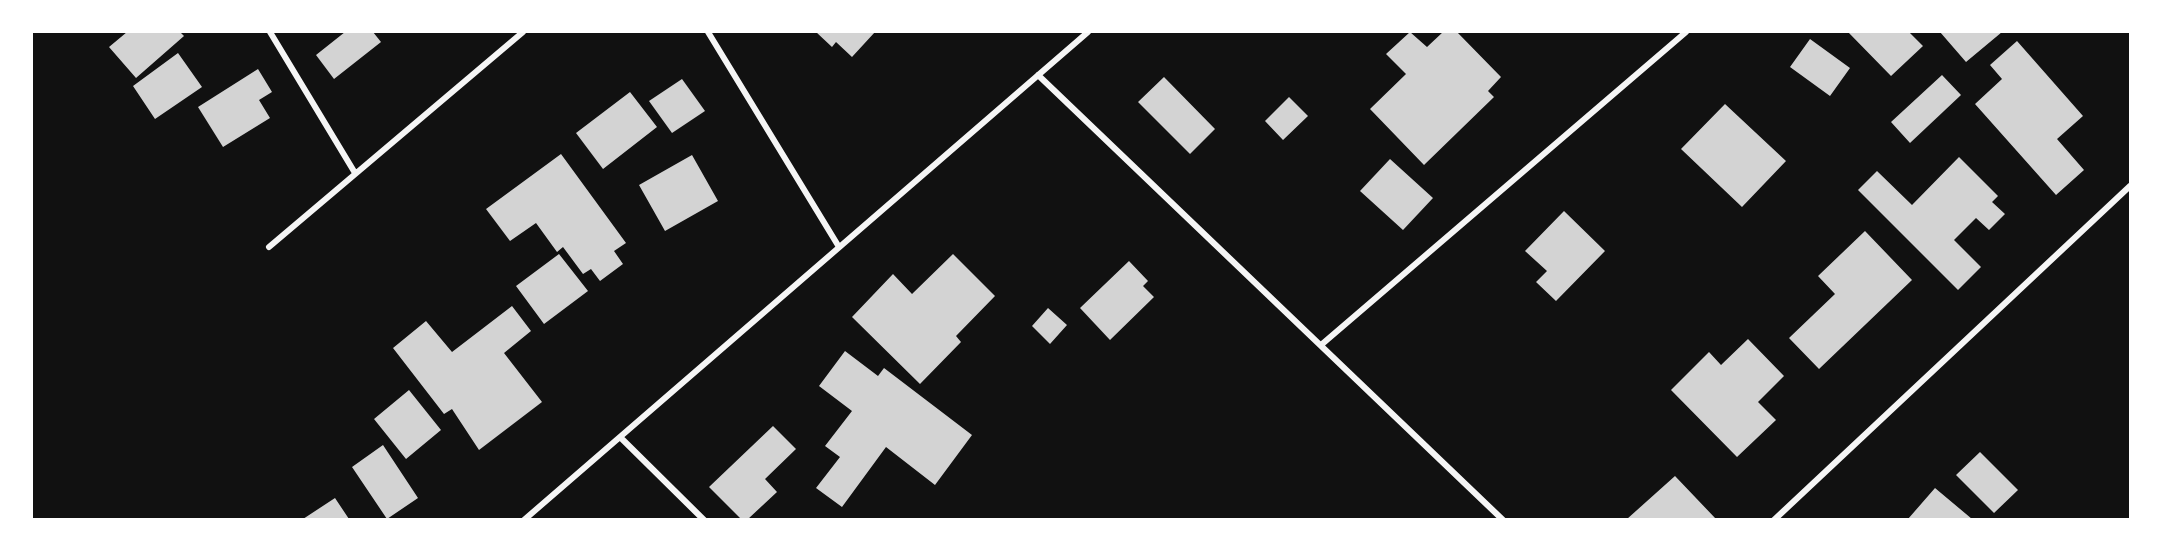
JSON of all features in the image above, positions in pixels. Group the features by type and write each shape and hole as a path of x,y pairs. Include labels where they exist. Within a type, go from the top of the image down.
{"street":[{"path":"270,32 355,173"},
{"path":"269,247 523,32"},
{"path":"708,32 839,248"},
{"path":"524,519 1088,32"},
{"path":"1321,345 1686,32"},
{"path":"1038,75 1503,519"},
{"path":"1774,519 2130,186"},
{"path":"621,437 704,519"}],"building":[{"path":"127,32 180,32 184,36 136,78 109,47"},
{"path":"345,32 373,32 381,42 334,79 316,55"},
{"path":"816,32 875,32 852,57 836,42 832,47"},
{"path":"1410,32 1427,47 1443,32 1457,32 1501,77 1488,91 1494,97 1424,165 1370,109 1406,74 1386,54"},
{"path":"1848,32 1909,32 1923,46 1891,76"},
{"path":"1940,32 2002,32 1966,62"},
{"path":"1810,39 1850,68 1830,96 1790,67"},
{"path":"2017,41 2083,116 2057,139 2084,170 2056,195 1975,104 2002,79 1990,65"},
{"path":"178,53 202,87 155,119 133,86"},
{"path":"258,69 272,92 259,100 270,118 223,147 198,107"},
{"path":"1942,75 1961,95 1910,143 1891,122"},
{"path":"1164,77 1215,129 1190,154 1138,102"},
{"path":"682,79 705,111 672,133 649,101"},
{"path":"630,92 657,127 603,169 576,133"},
{"path":"1289,97 1308,116 1283,140 1265,121"},
{"path":"1725,104 1786,161 1742,207 1681,149"},
{"path":"561,154 626,243 614,251 623,264 600,281 591,269 583,274 563,247 557,252 536,223 510,241 486,209"},
{"path":"692,155 718,201 665,231 639,185"},
{"path":"1959,157 1998,196 1992,202 2005,214 1989,230 1976,218 1954,240 1981,267 1958,290 1858,190 1877,171 1912,205"},
{"path":"1390,159 1433,198 1403,230 1360,191"},
{"path":"1564,211 1605,251 1556,301 1536,282 1547,271 1525,251"},
{"path":"1865,231 1912,280 1819,369 1789,338 1835,294 1818,276"},
{"path":"559,254 588,291 544,324 516,286"},
{"path":"953,254 995,296 956,336 961,342 920,384 852,317 893,274 912,294"},
{"path":"1129,261 1148,281 1143,286 1154,297 1110,340 1080,308"},
{"path":"512,306 531,331 504,353 542,402 479,450 452,409 444,414 393,348 426,321 452,352"},
{"path":"1048,308 1067,325 1050,344 1032,326"},
{"path":"1748,339 1784,376 1758,402 1776,420 1737,457 1671,390 1709,352 1721,365"},
{"path":"845,351 878,376 884,368 972,435 935,485 886,447 842,507 816,488 840,457 825,446 852,411 819,386"},
{"path":"409,390 441,430 406,459 374,419"},
{"path":"773,426 796,449 765,479 777,492 748,519 741,519 709,487"},
{"path":"383,445 418,498 387,519 352,467"},
{"path":"1980,452 2018,490 1994,513 1956,475"},
{"path":"1675,476 1716,519 1627,519"},
{"path":"1935,488 1972,519 1908,519"},
{"path":"335,498 349,519 303,519"}]}
